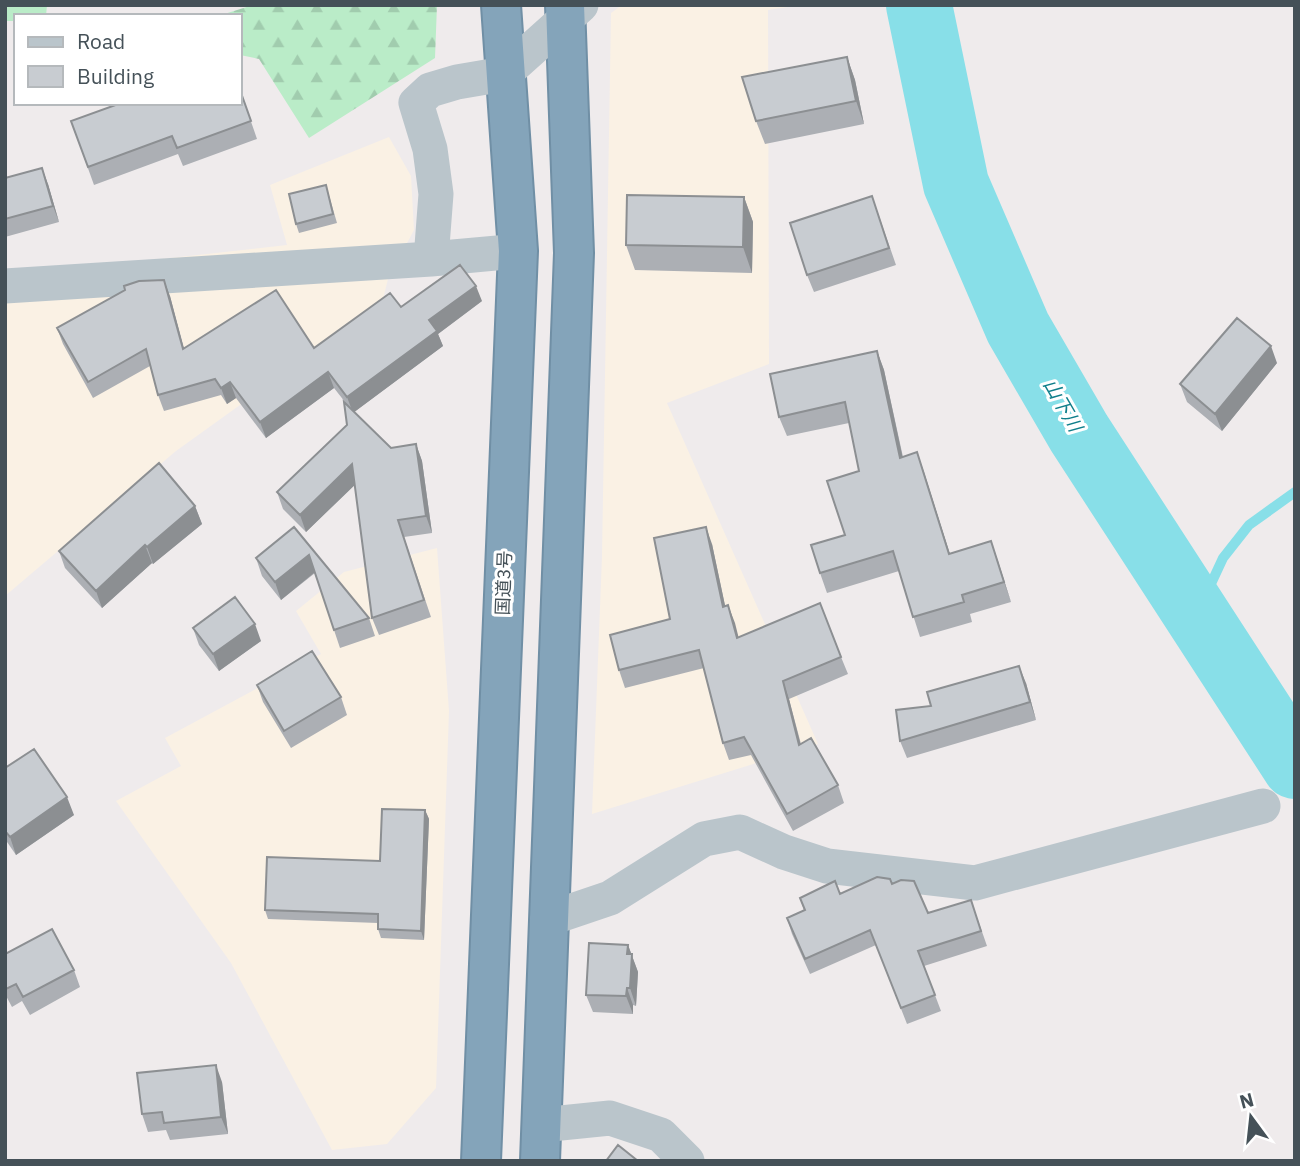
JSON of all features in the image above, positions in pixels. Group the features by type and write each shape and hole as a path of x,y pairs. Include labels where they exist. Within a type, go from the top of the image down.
{"highway":[{"name":"国道3号","path":"481,1161 517,251 501,5"},
{"path":"540,1143 574,253 571,10"}],"street":[{"path":"431,259 436,194 430,149 416,103 430,90 457,82 505,74 571,10"},
{"path":"5,286 431,259 517,251"},
{"path":"548,919 610,898 704,839 740,832 784,852 827,866 975,883 1263,806"},
{"path":"540,1143 610,1118 661,1135 687,1161"}],"shaded area":[{"path":"622,5 801,5 768,10 769,364 667,403 818,744 592,814 602,556 611,13"},
{"path":"389,137 411,176 414,230 388,279 382,303 176,451 5,596 5,295 81,268 287,245 270,185"},
{"path":"437,548 449,711 436,1088 387,1144 332,1150 231,963 116,801 181,766 165,738 321,654 296,611 344,572"}],"green space":[{"path":"5,5 47,5 46,14 14,14 14,21 5,21"},
{"path":"253,5 437,5 435,58 309,138 259,59 242,55 242,14 224,14"}],"building":[{"path":"847,57 856,101 756,121 742,77"},
{"path":"242,96 251,121 177,148 172,136 88,167 71,121 115,105 242,105"},
{"path":"42,168 53,206 5,219 5,178"},
{"path":"326,185 333,214 296,224 289,194"},
{"path":"627,195 744,197 743,247 626,245"},
{"path":"872,196 889,248 807,275 790,223"},
{"path":"460,265 476,286 429,320 437,331 347,397 328,372 260,422 230,382 221,388 215,379 158,395 146,349 88,382 57,328 125,290 124,286 139,281 164,280 183,349 276,290 314,348 390,293 401,307"},
{"path":"1237,318 1271,346 1215,414 1180,384"},
{"path":"877,351 900,458 917,452 949,554 991,541 1004,582 962,595 964,602 913,617 893,551 820,573 811,545 845,535 827,481 859,471 845,402 779,417 770,374"},
{"path":"344,402 391,448 416,444 426,516 398,520 424,600 372,618 352,464 300,515 277,492 347,425"},
{"path":"159,463 195,506 147,547 145,545 96,591 59,551"},
{"path":"294,527 369,618 334,630 309,555 275,582 256,558"},
{"path":"706,527 723,607 728,605 737,638 820,603 841,657 783,681 799,745 811,738 838,785 787,814 744,737 723,743 699,650 619,670 610,635 670,619 654,538"},
{"path":"235,597 255,624 213,654 193,628"},
{"path":"312,651 341,697 284,731 257,685"},
{"path":"1019,666 1030,702 900,741 896,710 931,706 927,692"},
{"path":"34,749 67,797 10,837 5,831 5,768"},
{"path":"382,809 425,810 421,931 378,929 378,914 265,910 267,857 380,861"},
{"path":"877,877 890,879 892,884 901,880 914,881 928,913 971,900 981,931 918,951 935,995 901,1008 870,930 805,959 787,918 805,910 800,898 835,881 840,894"},
{"path":"52,929 74,970 23,997 16,984 6,989 5,954"},
{"path":"589,943 628,945 627,954 632,954 630,988 627,988 626,996 586,995"},
{"path":"216,1065 221,1117 164,1123 162,1112 142,1114 137,1073"},
{"path":"618,1145 638,1161 606,1161"}],"waterway":[{"name":"山下川","path":"919,5 956,184 1018,328 1079,433 1295,766"},
{"path":"1196,616 1223,558 1249,525 1295,492"}]}
